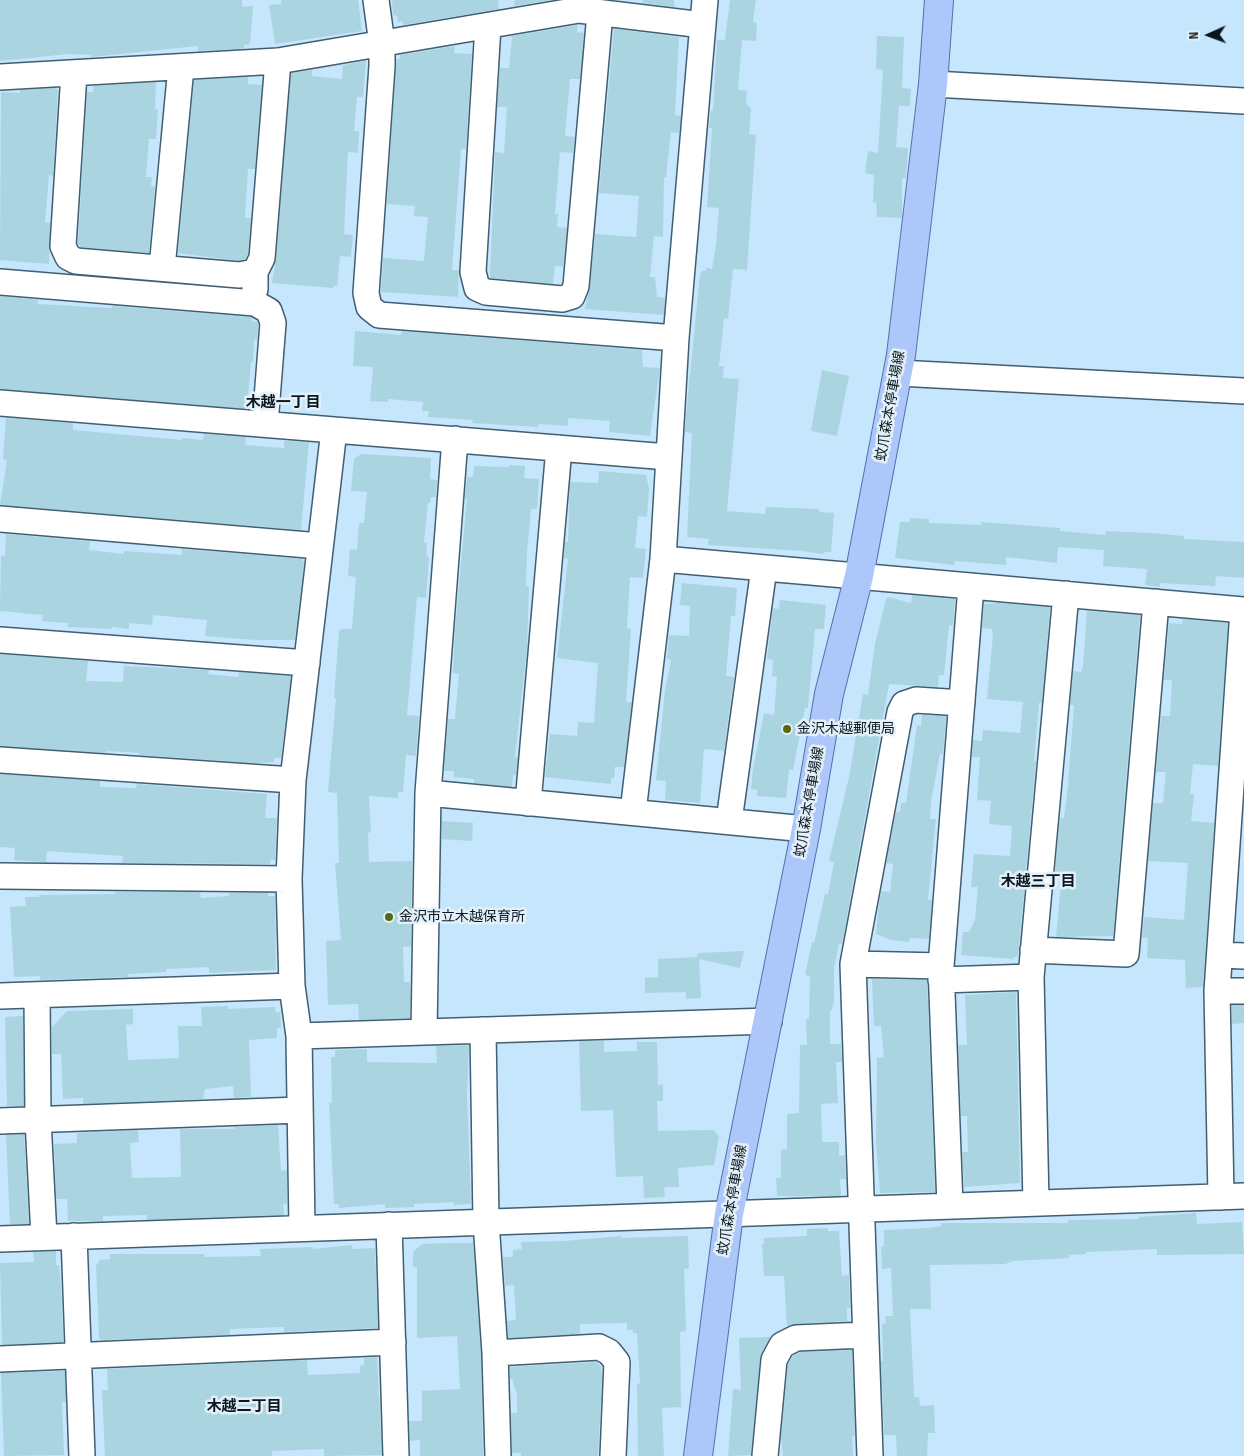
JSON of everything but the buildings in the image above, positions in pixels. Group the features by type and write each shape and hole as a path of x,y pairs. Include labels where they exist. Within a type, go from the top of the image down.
{"main road":[{"name":"蚊爪森本停車場線","path":"698,1456 729,1214 806,829 829,694 859,576 898,373 934,84 939,0"}],"street":[{"path":"376,0 382,44 366,293 369,307 379,315 676,338"},
{"path":"633,812 663,559 676,338 705,0"},
{"path":"0,77 278,62 579,10 703,25"},
{"path":"572,330 572,296 576,286 600,13"},
{"path":"488,26 473,272 477,288 486,292 562,299 572,296"},
{"path":"255,303 255,272 262,258 278,62"},
{"path":"162,268 181,67"},
{"path":"74,73 63,246 68,257 76,261 239,275 255,272"},
{"path":"934,84 1244,101"},
{"path":"0,282 255,303 268,311 272,323 265,424"},
{"path":"898,373 1244,391"},
{"path":"0,403 668,456"},
{"path":"302,1228 299,1036 292,986 289,880 293,780 334,430"},
{"path":"424,1032 428,793 455,439"},
{"path":"528,803 559,448"},
{"path":"0,519 320,546"},
{"path":"0,1239 1233,1196 1217,991 1232,955 1243,610 663,559"},
{"path":"728,821 764,568"},
{"path":"950,1206 941,973 971,586"},
{"path":"1036,1203 1031,977 1066,594"},
{"path":"1033,950 1126,954 1156,602"},
{"path":"0,640 307,663"},
{"path":"870,1456 853,964 900,712 904,704 916,700 962,703"},
{"path":"0,760 293,780"},
{"path":"428,793 806,829"},
{"path":"0,876 289,880"},
{"path":"853,964 941,973 1031,977"},
{"path":"0,996 292,986"},
{"path":"1217,991 1244,991"},
{"path":"37,995 38,1120 44,1238"},
{"path":"299,1036 769,1021"},
{"path":"484,1030 486,1222 495,1353 498,1456"},
{"path":"0,1121 300,1110"},
{"path":"389,1225 396,1456"},
{"path":"74,1236 82,1456"},
{"path":"765,1456 774,1360 782,1345 796,1338 865,1335"},
{"path":"0,1359 393,1342"},
{"path":"495,1353 599,1347 609,1352 617,1362 614,1456"}],"place":[{"name":"金沢木越郵便局","path":"787,729"},
{"name":"金沢市立木越保育所","path":"389,917"}],"district":[{"name":"木越一丁目","path":"283,403"},
{"name":"木越三丁目","path":"1038,882"},
{"name":"木越二丁目","path":"244,1407"}]}
